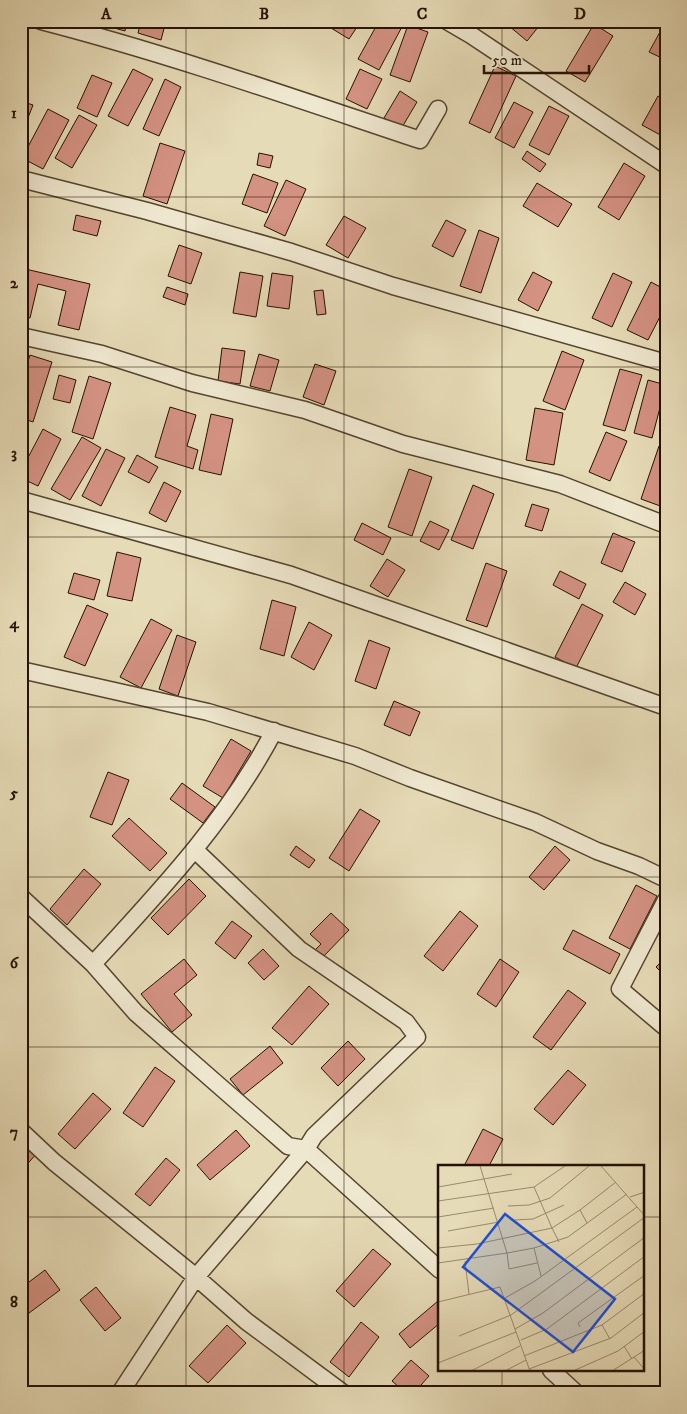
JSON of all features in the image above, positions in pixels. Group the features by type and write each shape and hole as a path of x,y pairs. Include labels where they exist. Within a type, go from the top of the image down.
{"street":[{"path":"40,21 94,35 230,77 420,140 438,109"},
{"path":"447,21 666,165"},
{"path":"21,179 147,210 291,252 392,286 666,363"},
{"path":"21,336 102,354 192,384 305,410 403,444 560,484 666,525"},
{"path":"21,500 291,575 666,707"},
{"path":"21,670 106,687 274,731 355,756 410,778 535,822 597,851 639,866 666,879"},
{"path":"93,964 182,867 260,759 274,731"},
{"path":"120,1393 196,1277 306,1149 314,1136 417,1036 406,1022 299,950 195,850"},
{"path":"21,897 93,964 136,1014 288,1146 306,1149 438,1268"},
{"path":"666,900 620,989 666,1028"},
{"path":"21,1131 54,1162 196,1277 246,1321 343,1393"},
{"path":"553,1372 576,1393"}],"building":[{"path":"101,21 127,21 125,31 100,24"},
{"path":"141,21 166,21 161,40 138,33"},
{"path":"335,21 361,21 349,39 331,28"},
{"path":"379,21 404,23 379,70 358,59"},
{"path":"513,21 543,21 527,41 509,26"},
{"path":"666,21 666,60 649,52"},
{"path":"594,24 613,36 585,82 566,71"},
{"path":"408,25 428,32 410,82 390,75"},
{"path":"495,66 516,76 490,133 469,123"},
{"path":"133,69 153,79 128,126 108,116"},
{"path":"360,69 382,79 367,109 346,99"},
{"path":"92,75 112,83 97,117 77,108"},
{"path":"165,79 181,87 159,136 143,129"},
{"path":"400,91 417,102 401,129 384,118"},
{"path":"658,96 666,101 664,137 642,125"},
{"path":"21,101 33,105 21,136"},
{"path":"514,102 533,112 514,148 495,138"},
{"path":"549,106 569,116 549,155 529,145"},
{"path":"48,109 69,120 43,169 22,158"},
{"path":"79,115 97,125 72,168 55,158"},
{"path":"160,143 185,151 167,204 143,196"},
{"path":"527,151 546,164 540,172 522,159"},
{"path":"259,153 273,156 270,168 257,165"},
{"path":"624,163 645,176 619,220 598,207"},
{"path":"253,174 278,183 267,213 242,204"},
{"path":"286,180 306,189 285,236 264,226"},
{"path":"537,183 572,204 558,227 523,206"},
{"path":"76,215 101,221 97,236 73,230"},
{"path":"344,216 366,228 348,258 326,245"},
{"path":"446,220 466,230 453,257 432,246"},
{"path":"479,230 499,238 481,293 460,286"},
{"path":"179,245 202,253 191,284 168,276"},
{"path":"21,268 90,284 79,330 58,325 66,291 38,284 30,318 21,316"},
{"path":"240,272 263,276 256,317 233,313"},
{"path":"533,272 552,282 538,311 518,300"},
{"path":"272,273 293,276 289,309 267,306"},
{"path":"613,273 632,282 612,327 592,318"},
{"path":"651,282 666,290 666,305 648,340 627,330"},
{"path":"167,287 188,294 185,305 163,297"},
{"path":"323,290 326,314 317,315 314,291"},
{"path":"222,348 245,351 240,384 218,381"},
{"path":"562,351 584,360 565,410 543,401"},
{"path":"259,354 279,360 270,391 250,386"},
{"path":"30,355 52,362 33,422 21,418 21,383"},
{"path":"315,364 336,371 324,405 303,397"},
{"path":"620,369 642,375 625,431 603,425"},
{"path":"59,375 76,380 70,403 53,399"},
{"path":"89,376 111,383 93,439 72,432"},
{"path":"648,380 666,385 652,438 634,433"},
{"path":"170,407 196,415 187,446 198,450 193,469 155,457"},
{"path":"535,408 563,413 554,465 526,460"},
{"path":"211,414 233,419 221,475 199,470"},
{"path":"43,429 61,439 38,486 21,478 21,471"},
{"path":"606,432 627,441 610,481 589,472"},
{"path":"82,437 101,448 70,500 51,489"},
{"path":"659,446 666,448 666,500 663,507 641,499"},
{"path":"106,449 125,458 101,506 82,496"},
{"path":"137,455 158,467 149,483 128,472"},
{"path":"409,469 432,477 412,536 388,527"},
{"path":"164,482 181,491 166,522 149,513"},
{"path":"473,485 494,494 473,549 451,540"},
{"path":"532,504 549,509 542,531 525,526"},
{"path":"430,521 449,530 439,550 420,541"},
{"path":"362,523 391,538 383,555 354,540"},
{"path":"613,533 635,542 622,572 601,563"},
{"path":"117,552 141,558 132,601 107,596"},
{"path":"387,559 405,570 388,597 370,586"},
{"path":"486,563 507,571 487,627 466,620"},
{"path":"560,571 586,584 579,599 553,585"},
{"path":"74,573 100,580 94,600 68,593"},
{"path":"625,582 646,594 635,615 613,602"},
{"path":"272,600 296,607 284,656 260,649"},
{"path":"582,604 603,615 576,668 555,657"},
{"path":"87,605 108,614 85,666 64,657"},
{"path":"151,619 172,630 141,688 120,677"},
{"path":"309,622 332,635 314,670 291,657"},
{"path":"177,635 196,642 178,696 159,689"},
{"path":"369,640 390,648 376,689 355,681"},
{"path":"394,701 420,712 410,736 384,725"},
{"path":"231,739 251,751 223,798 203,786"},
{"path":"108,772 129,780 112,825 90,817"},
{"path":"182,783 215,807 203,823 170,799"},
{"path":"360,809 380,821 349,871 329,858"},
{"path":"129,818 167,853 150,871 112,836"},
{"path":"296,846 315,860 309,868 290,855"},
{"path":"555,846 570,860 544,890 529,877"},
{"path":"84,869 101,884 67,925 50,909"},
{"path":"189,879 206,896 168,935 151,918"},
{"path":"636,885 657,896 630,949 609,938"},
{"path":"460,911 478,926 443,971 424,956"},
{"path":"331,913 349,930 321,959 313,952 321,944 310,934"},
{"path":"232,921 252,936 235,959 215,943"},
{"path":"573,930 620,954 610,974 563,949"},
{"path":"263,949 279,966 264,980 248,963"},
{"path":"666,957 666,977 656,967"},
{"path":"184,959 197,975 174,994 192,1015 172,1032 141,994"},
{"path":"500,959 519,972 496,1007 477,994"},
{"path":"309,986 329,1004 292,1045 272,1028"},
{"path":"568,990 586,1003 551,1050 533,1037"},
{"path":"348,1041 365,1059 338,1086 321,1068"},
{"path":"270,1046 283,1063 243,1095 230,1079"},
{"path":"155,1067 175,1081 143,1127 123,1113"},
{"path":"568,1070 586,1085 553,1125 534,1109"},
{"path":"93,1093 111,1109 75,1149 58,1134"},
{"path":"483,1129 503,1139 490,1165 465,1165"},
{"path":"236,1130 250,1146 210,1180 197,1165"},
{"path":"30,1143 39,1151 21,1171 21,1148 23,1150"},
{"path":"166,1158 180,1170 150,1206 135,1194"},
{"path":"373,1249 391,1264 354,1307 336,1291"},
{"path":"45,1270 60,1290 21,1319 21,1288"},
{"path":"96,1287 121,1318 105,1331 80,1300"},
{"path":"438,1301 438,1325 410,1348 399,1334"},
{"path":"361,1322 379,1337 349,1377 330,1362"},
{"path":"227,1325 246,1343 208,1383 189,1366"},
{"path":"411,1360 429,1376 414,1393 406,1393 392,1381"}]}
